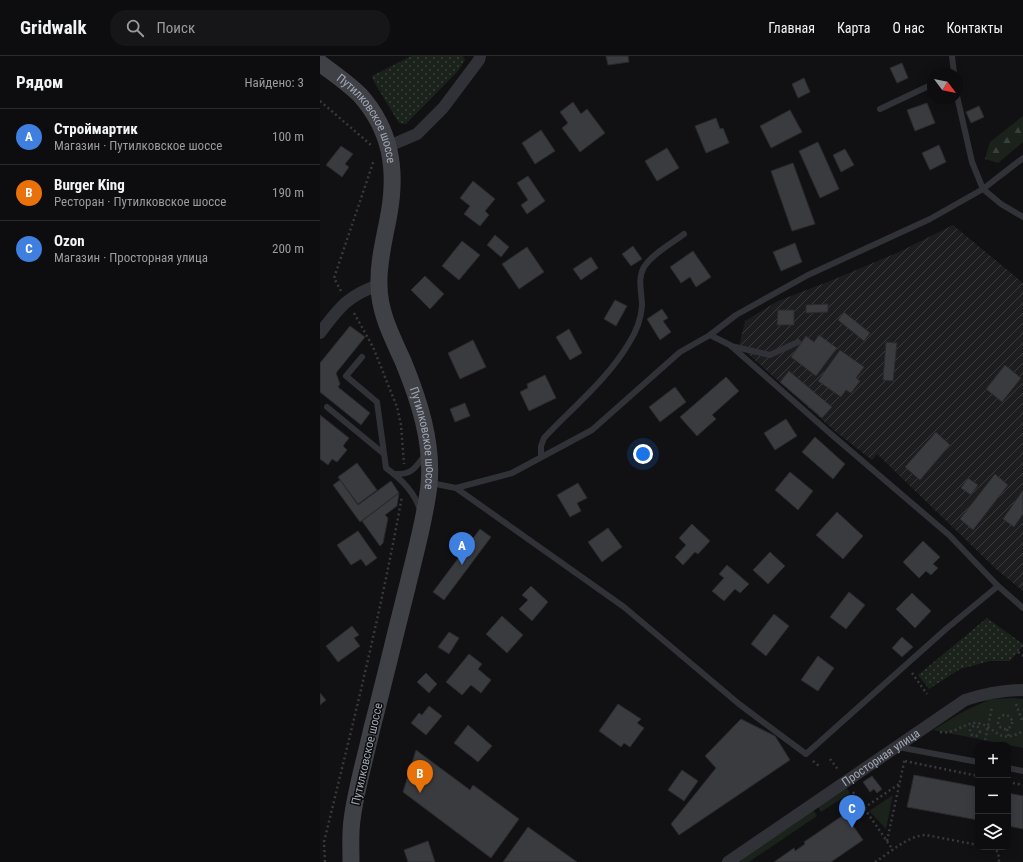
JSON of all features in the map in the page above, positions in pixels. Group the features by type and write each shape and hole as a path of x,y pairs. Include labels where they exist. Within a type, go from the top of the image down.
{"main road":[{"name":"Путилковское шоссе","path":"320,63 358,94 371,110 382,129 381,146 392,168 392,189 381,252 379,285 380,301 386,323 406,370 420,409 428,450 429,483 423,519 360,776 352,820 351,862"},
{"name":"Путилковское шоссе","path":"351,839 355,862"}],"street":[{"path":"381,146 416,134 443,108 479,60 480,56"},
{"path":"320,333 334,314 347,301 363,290 379,285"},
{"name":"Просторная улица","path":"728,862 846,782 902,750 965,700 985,694 1009,690 1023,690"}],"lane":[{"path":"952,56 953,68"},
{"path":"880,109 927,87"},
{"path":"959,104 972,162 983,189 1001,204 1023,217"},
{"path":"456,488 512,472 592,430 680,352 710,335 736,316 808,275 930,219 983,189 1023,158"},
{"path":"541,457 541,446 544,438 589,394 629,343 638,324 642,307 640,281 645,266 653,257 684,234"},
{"path":"710,335 730,345 770,356 798,342"},
{"path":"730,345 832,436 949,535 998,586 1023,608"},
{"path":"362,357 346,376 377,402 386,468 404,484 419,506 423,519"},
{"path":"327,407 384,454"},
{"path":"394,474 405,474 412,471 428,450"},
{"path":"429,483 456,488 624,607 738,704 806,754 946,629 998,586"},
{"path":"902,750 975,762"},
{"path":"1011,769 1023,771"}],"path":[{"path":"320,101 381,146"},
{"path":"343,295 334,278 375,157"},
{"path":"352,309 373,347 397,407 401,425 405,474"},
{"path":"325,862 324,842 368,662 393,550 404,484"},
{"path":"1018,652 1023,656"},
{"path":"905,665 927,694"},
{"path":"1016,704 1023,723"},
{"path":"985,742 992,707"},
{"path":"1001,716 1009,716 1012,722 1012,725 1007,729 1002,729 998,722 1001,716"},
{"path":"939,732 946,733 973,725 982,724 1000,736 1009,737 1023,731"},
{"path":"1007,729 1009,737"},
{"path":"887,842 905,761 902,750"},
{"path":"830,759 893,850"},
{"path":"905,761 975,775"},
{"path":"1011,783 1023,785"},
{"path":"864,808 900,784"},
{"path":"876,862 909,839 922,835 975,844"},
{"path":"995,850 998,852 1000,858 999,862"}],"shaded area":[{"path":"953,225 1023,283 1023,591 996,569 877,454 872,460 836,432 739,346 745,321 778,301 899,252"}],"green space":[{"path":"411,56 463,56 465,60 458,71 406,124 399,123 374,82 372,76"},
{"path":"1023,116 1023,142 998,163 985,159 990,142"},
{"path":"987,618 1023,644 1023,646 1010,661 990,661 960,669 929,689 918,675"},
{"path":"991,699 1023,699 1023,748 1011,746 1011,742 993,742 933,730 964,711"},
{"path":"846,787 850,793 821,812 817,805"},
{"path":"893,795 886,829 869,811"},
{"path":"853,799 862,811 854,818 845,805"},
{"path":"813,809 817,816 749,862 736,862"}],"building":[{"path":"606,56 628,56 629,62 608,65"},
{"path":"902,63 908,78 897,83 890,68"},
{"path":"804,78 810,92 798,98 792,84"},
{"path":"573,102 581,114 587,109 605,133 580,152 562,128 568,123 560,112"},
{"path":"927,103 935,123 915,131 907,110"},
{"path":"979,106 984,117 971,123 966,112"},
{"path":"790,110 802,132 771,148 760,126"},
{"path":"716,118 720,129 723,128 729,143 706,153 695,126"},
{"path":"541,130 555,151 535,164 522,143"},
{"path":"818,142 839,189 820,198 799,151"},
{"path":"939,145 946,162 930,170 922,153"},
{"path":"341,146 353,154 345,164 349,167 342,177 326,165"},
{"path":"667,148 679,168 657,181 645,161"},
{"path":"845,149 854,165 841,172 833,155"},
{"path":"793,163 815,224 792,231 771,171"},
{"path":"528,176 545,201 527,214 521,205 528,200 517,183"},
{"path":"473,181 495,199 485,211 489,215 480,226 464,214 470,206 460,198"},
{"path":"495,235 509,247 501,257 487,245"},
{"path":"462,241 480,255 459,280 442,266"},
{"path":"795,243 802,262 781,271 773,252"},
{"path":"633,246 642,259 631,266 622,254"},
{"path":"527,247 544,272 519,289 502,264"},
{"path":"693,251 711,277 696,287 690,277 681,283 670,267"},
{"path":"591,257 598,268 581,280 573,269"},
{"path":"425,276 444,294 430,309 411,290"},
{"path":"615,300 627,306 616,326 604,319"},
{"path":"828,304 828,312 806,313 806,305"},
{"path":"662,309 668,318 663,321 671,332 660,340 647,319"},
{"path":"778,310 794,310 794,325 777,325"},
{"path":"844,312 870,333 864,341 838,320"},
{"path":"350,326 365,337 336,373 340,384 338,387 370,413 361,425 320,392 320,363"},
{"path":"569,329 582,353 570,360 556,337"},
{"path":"819,335 837,348 816,376 791,357 806,336 814,342"},
{"path":"473,340 486,367 460,379 448,353"},
{"path":"886,342 897,343 893,381 883,380"},
{"path":"840,350 864,367 856,378 860,381 851,393 846,390 841,397 818,381"},
{"path":"1005,365 1021,378 1002,402 986,389"},
{"path":"789,371 832,407 822,418 780,382"},
{"path":"545,375 556,398 529,411 520,392 528,388 527,384"},
{"path":"726,377 739,391 712,415 716,419 697,436 680,417"},
{"path":"675,387 686,402 660,422 649,407"},
{"path":"465,403 470,416 455,422 450,409"},
{"path":"320,415 349,438 343,446 347,450 337,462 332,459 328,465 320,459"},
{"path":"786,419 797,436 775,450 764,433"},
{"path":"936,432 950,445 920,480 905,467"},
{"path":"815,437 845,464 833,479 802,452"},
{"path":"357,463 377,490 358,504 338,477"},
{"path":"790,472 813,491 798,510 775,490"},
{"path":"995,474 1008,485 973,530 960,519"},
{"path":"968,478 978,485 971,495 961,488"},
{"path":"340,480 358,505 391,481 399,493 360,522 333,485"},
{"path":"578,483 587,498 577,503 581,511 570,517 557,495"},
{"path":"1023,490 1023,514 1014,527 1003,519"},
{"path":"399,493 397,506 385,515 388,518 383,543 380,546 362,521"},
{"path":"837,512 863,536 843,559 816,535"},
{"path":"692,524 710,541 698,554 695,552 683,565 675,557 686,545 679,538"},
{"path":"608,528 622,547 602,562 588,542"},
{"path":"480,529 491,537 444,600 433,592"},
{"path":"358,531 377,558 366,566 361,559 351,565 337,545"},
{"path":"923,541 940,557 933,564 938,568 931,575 926,571 919,578 903,562"},
{"path":"770,552 785,566 768,584 753,570"},
{"path":"727,565 749,584 740,593 735,589 724,601 712,591 724,578 719,574"},
{"path":"531,586 548,602 532,621 519,609 528,600 522,595"},
{"path":"849,592 865,605 846,629 830,617"},
{"path":"912,593 931,611 915,628 896,609"},
{"path":"774,614 789,626 766,656 751,644"},
{"path":"502,616 523,635 507,653 486,634"},
{"path":"352,626 359,635 354,638 360,646 338,662 326,646"},
{"path":"449,632 459,638 449,654 438,647"},
{"path":"902,637 913,647 902,657 892,648"},
{"path":"469,654 482,664 478,669 491,680 481,693 471,685 462,695 446,682"},
{"path":"818,656 834,668 818,691 801,680"},
{"path":"426,673 437,684 429,693 417,682"},
{"path":"320,693 326,700 320,705"},
{"path":"618,704 641,719 637,723 644,728 630,747 624,743 621,747 599,731"},
{"path":"429,706 442,716 426,735 411,723 419,713 422,715"},
{"path":"741,719 775,736 790,760 679,835 671,824 716,768 705,756"},
{"path":"468,725 492,746 478,762 454,743"},
{"path":"416,750 470,790 473,785 519,819 491,858 403,792"},
{"path":"682,770 698,781 684,801 668,790"},
{"path":"914,775 975,786 975,819 907,807"},
{"path":"872,776 882,789 877,793 874,789 870,792 863,782"},
{"path":"1011,794 1023,796 1023,829 1011,827"},
{"path":"845,814 863,840 831,862 774,862 794,848 795,851 805,844 804,842"},
{"path":"528,827 577,862 503,862"},
{"path":"428,841 435,862 408,862 404,850"}],"place":[{"name":"Строймартик","path":"462,565"},
{"name":"Burger King","path":"420,793"},
{"name":"Ozon","path":"852,828"}]}
